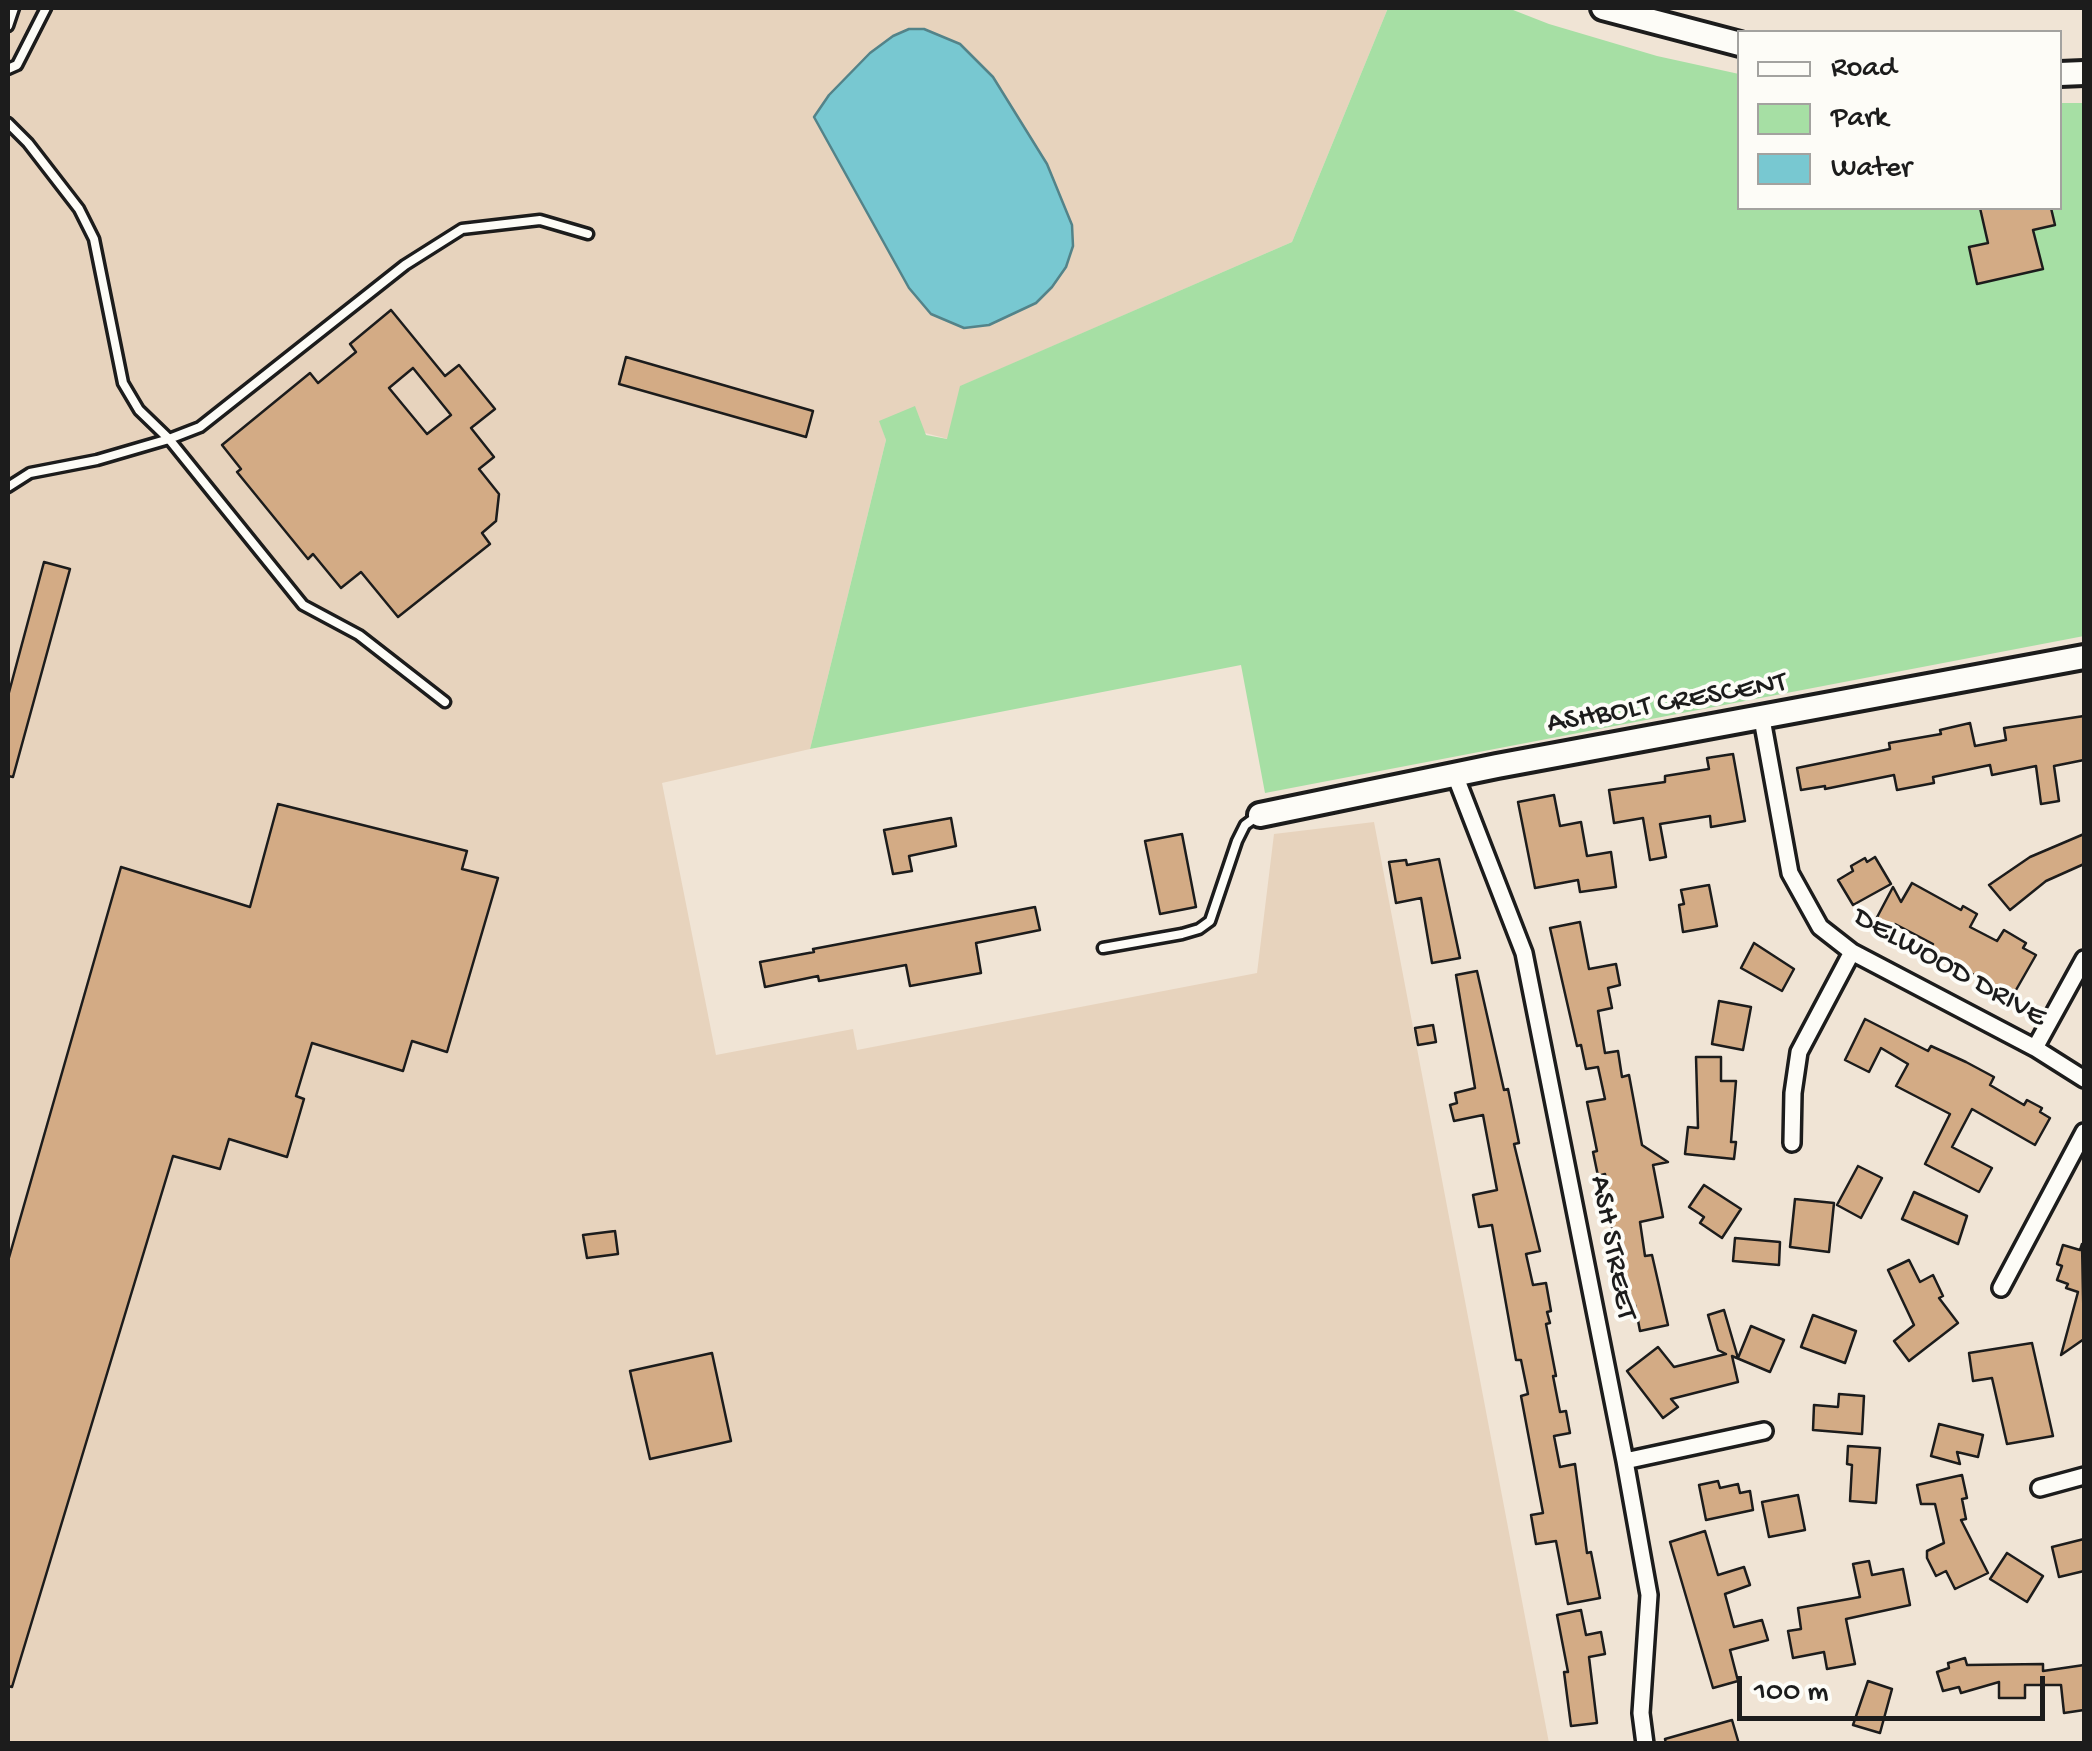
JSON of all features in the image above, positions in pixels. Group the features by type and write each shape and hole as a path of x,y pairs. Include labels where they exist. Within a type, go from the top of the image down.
{"street":[{"path":"1603,8 1737,43"},
{"name":"ASHBOLT CRESCENT","path":"1260,814 2084,657"},
{"name":"DELWOOD DRIVE","path":"1762,719 1790,873 1820,927 1852,952 2035,1048 2084,1079"},
{"name":"ASH STREET","path":"1455,775 1524,953 1625,1460 1649,1595 1641,1713 1645,1744"},
{"path":"1792,1143 1799,1052 1852,952"},
{"path":"2035,1048 2084,959"},
{"path":"2001,1288 2084,1132"},
{"path":"1625,1460 1764,1431"},
{"path":"2040,1488 2084,1476"}],"lane":[{"path":"8,26 14,8"},
{"path":"8,69 17,65 46,8"},
{"path":"8,124 78,209 94,240 123,384 140,410 169,439 303,605 360,635 445,702"},
{"path":"8,487 30,473 97,460 200,427 405,265 462,229 540,220 588,234"},
{"path":"1103,948 1182,934 1210,921 1237,841 1245,825 1260,814"}],"shaded area":[{"path":"8,8 1388,8 1292,242 961,386 948,439 880,421 886,440 810,749 662,783 716,1055 853,1029 857,1050 1257,973 1274,834 1374,822 1549,1743 8,1744"}],"green space":[{"path":"1388,8 1508,8 1657,56 1737,74 1737,210 2062,210 2062,103 2084,103 2084,636 1265,793 1241,665 810,749 886,440 879,421 915,406 926,435 947,439 960,386 1292,242"}],"water":[{"path":"909,29 924,29 960,44 993,77 1047,164 1072,225 1073,246 1066,267 1052,287 1036,303 989,325 964,328 931,314 909,288 814,117 829,95 870,53"}],"building":[{"path":"1980,210 2051,210 2055,225 2033,230 2043,269 1977,284 1969,247 1988,243"},
{"path":"391,310 445,376 459,365 495,409 471,428 494,457 479,469 499,494 496,521 482,533 490,544 398,617 361,572 341,588 313,554 308,559 237,472 241,469 222,445 310,373 318,383 356,352 350,344","holes":["413,368 451,415 427,434 389,388"]},
{"path":"626,357 813,411 806,437 619,384"},
{"path":"44,562 70,569 13,777 8,776 8,696"},
{"path":"2084,716 2084,760 2054,766 2059,801 2041,804 2036,766 1992,775 1990,765 1933,777 1934,783 1897,790 1894,775 1801,790 1797,768 1890,749 1889,743 1941,734 1940,730 1970,723 1975,746 2006,740 2004,728"},
{"path":"1733,754 1745,821 1711,827 1710,816 1660,824 1666,857 1650,860 1643,818 1614,823 1609,790 1665,782 1665,776 1709,769 1707,758"},
{"path":"1554,795 1560,826 1581,822 1587,856 1611,852 1616,887 1580,892 1578,880 1535,888 1518,802"},
{"path":"278,804 467,851 462,869 498,878 447,1052 412,1041 403,1071 312,1043 296,1096 304,1099 287,1157 229,1139 220,1169 173,1156 12,1687 8,1686 8,1261 121,867 250,907"},
{"path":"951,818 956,846 909,856 912,871 893,874 884,830"},
{"path":"1182,834 1196,907 1160,914 1145,841"},
{"path":"2084,834 2084,864 2046,881 2010,910 1989,885 2030,857"},
{"path":"1875,857 1891,884 1853,905 1838,880 1853,871 1851,866"},
{"path":"1439,859 1460,958 1432,963 1421,898 1396,903 1389,862 1406,860 1407,865"},
{"path":"1912,883 1961,910 1963,906 1977,914 1970,927 1997,941 2004,930 2026,943 2023,948 2036,955 2012,997 1930,949 1933,944 1895,924 1890,932 1874,923 1893,887 1901,902"},
{"path":"1709,885 1717,926 1683,932 1681,890"},
{"path":"1035,907 1040,930 976,943 981,973 910,986 906,965 765,987 760,962"},
{"path":"1580,922 1589,969 1616,964 1620,985 1608,988 1612,1008 1598,1011 1605,1053 1618,1051 1622,1077 1629,1075 1642,1145 1668,1162 1653,1165 1663,1217 1640,1222 1645,1256 1652,1255 1668,1325 1640,1331 1618,1257 1605,1174 1598,1176 1593,1152 1597,1151 1587,1102 1605,1099 1598,1067 1586,1069 1581,1045 1577,1046 1550,928"},
{"path":"1754,943 1794,969 1782,991 1741,968"},
{"path":"1477,971 1504,1090 1508,1089 1519,1143 1514,1144 1540,1251 1526,1254 1533,1285 1546,1283 1551,1311 1547,1312 1550,1323 1546,1324 1553,1376 1560,1412 1566,1411 1570,1433 1554,1436 1560,1467 1575,1464 1587,1553 1591,1552 1600,1598 1568,1604 1556,1541 1536,1544 1531,1515 1543,1513 1521,1396 1528,1394 1521,1360 1516,1360 1492,1225 1479,1227 1473,1195 1497,1190 1483,1115 1454,1121 1450,1105 1457,1103 1455,1093 1475,1088 1456,975"},
{"path":"1719,1001 1751,1007 1743,1050 1712,1044"},
{"path":"1865,1019 1928,1051 1931,1046 1966,1062 1994,1077 1990,1085 2024,1105 2027,1100 2042,1108 2040,1112 2050,1118 2035,1145 1972,1109 1952,1147 1992,1168 1979,1192 1925,1164 1950,1114 1896,1086 1908,1064 1881,1048 1869,1072 1845,1060"},
{"path":"1433,1025 1436,1042 1418,1045 1415,1028"},
{"path":"1696,1057 1721,1057 1721,1081 1736,1081 1731,1142 1736,1142 1734,1159 1685,1154 1688,1127 1698,1128"},
{"path":"1858,1166 1882,1178 1861,1218 1837,1205"},
{"path":"1704,1185 1741,1209 1722,1238 1700,1223 1704,1217 1689,1207"},
{"path":"1914,1192 1967,1216 1958,1244 1902,1219"},
{"path":"1795,1199 1834,1203 1829,1252 1790,1247"},
{"path":"615,1231 618,1254 587,1258 583,1235"},
{"path":"1735,1238 1780,1242 1779,1265 1733,1261"},
{"path":"2082,1244 2084,1339 2061,1355 2078,1292 2057,1280 2062,1266 2057,1264 2063,1245 2080,1250"},
{"path":"1909,1260 1920,1282 1933,1275 1943,1296 1939,1298 1958,1323 1909,1361 1894,1341 1914,1325 1888,1270"},
{"path":"1724,1310 1738,1358 1751,1326 1784,1340 1770,1372 1732,1356 1738,1382 1671,1399 1678,1407 1663,1418 1627,1371 1658,1347 1674,1367 1726,1354 1718,1350 1708,1315"},
{"path":"1813,1315 1856,1331 1845,1363 1801,1347"},
{"path":"2032,1343 2053,1436 2007,1444 1992,1378 1973,1381 1969,1353"},
{"path":"712,1353 731,1441 650,1459 630,1371"},
{"path":"1839,1394 1864,1396 1862,1434 1813,1430 1814,1405 1838,1407"},
{"path":"1939,1424 1983,1435 1978,1457 1957,1452 1960,1464 1931,1456"},
{"path":"1848,1446 1880,1448 1876,1503 1850,1501 1852,1465 1847,1464"},
{"path":"1962,1475 1967,1498 1962,1499 1966,1519 1961,1520 1988,1573 1955,1589 1946,1571 1936,1576 1927,1558 1927,1551 1944,1543 1935,1504 1921,1504 1917,1485"},
{"path":"1718,1481 1720,1488 1738,1484 1740,1493 1750,1491 1753,1510 1706,1520 1699,1485"},
{"path":"1798,1495 1805,1530 1769,1537 1762,1502"},
{"path":"1705,1531 1718,1575 1744,1567 1750,1585 1725,1594 1734,1627 1762,1620 1768,1640 1730,1650 1738,1681 1713,1688 1670,1542"},
{"path":"2084,1539 2084,1571 2059,1577 2052,1547"},
{"path":"2007,1553 2043,1576 2027,1602 1990,1579"},
{"path":"1869,1561 1872,1575 1903,1569 1910,1605 1846,1619 1855,1664 1827,1669 1824,1652 1793,1658 1788,1631 1801,1629 1798,1608 1860,1597 1853,1564"},
{"path":"1581,1610 1586,1635 1601,1632 1605,1654 1589,1657 1597,1723 1571,1726 1564,1672 1568,1672 1557,1615"},
{"path":"1965,1658 1967,1665 2043,1664 2043,1671 2084,1665 2084,1710 2064,1713 2061,1685 2025,1685 2025,1698 1999,1698 1999,1682 1961,1693 1959,1687 1943,1691 1937,1672 1949,1668 1948,1663"},
{"path":"1868,1681 1892,1689 1880,1733 1853,1725"},
{"path":"1732,1720 1739,1744 1666,1744 1665,1739"}]}
